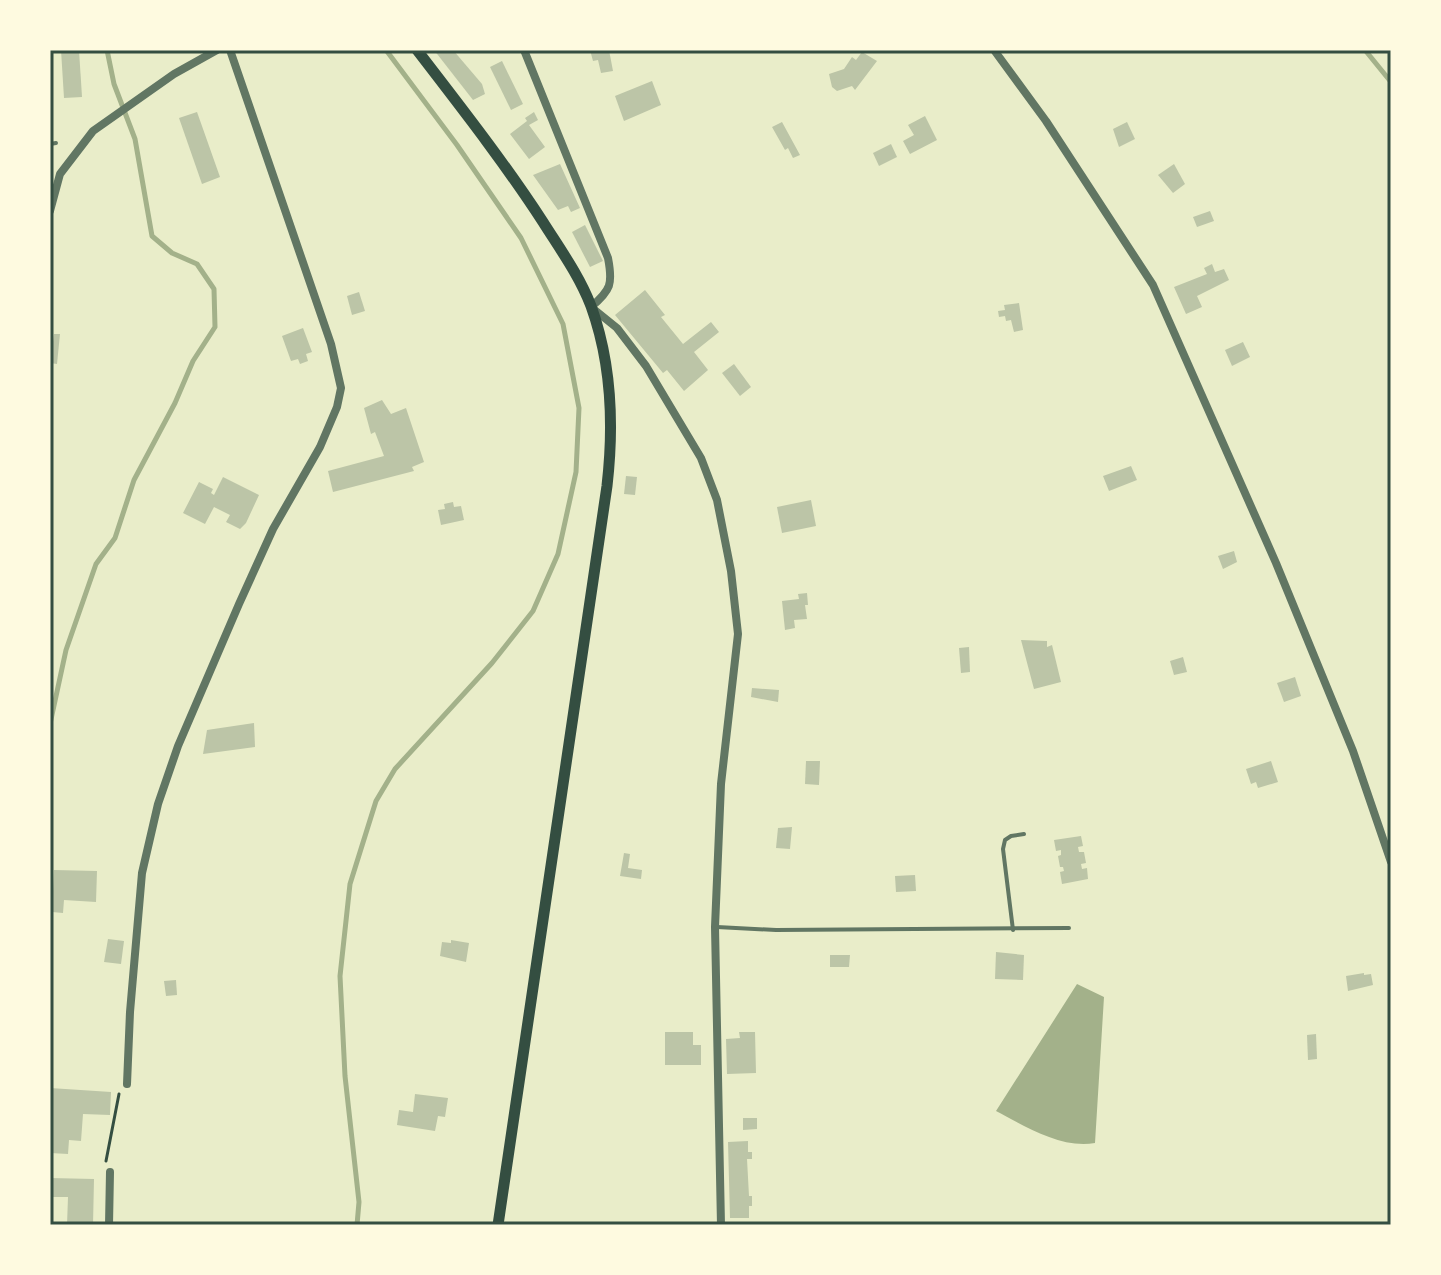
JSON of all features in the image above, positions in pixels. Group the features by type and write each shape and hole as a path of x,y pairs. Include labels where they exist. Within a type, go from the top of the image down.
{"main road":[{"path":"417,50 516,181 579,278 591,307 610,386 608,472 498,1225"}],"street":[{"path":"50,211 60,174 93,131 174,74 217,50"},
{"path":"127,1084 142,873 158,804 178,746 239,604 273,529 320,447 337,407 341,388 331,344 230,50"},
{"path":"524,50 608,258 611,275 608,292 591,307 617,328 646,366 701,458 717,500 728,557 738,634 721,784 715,927 721,1225"},
{"path":"994,50 1046,121 1153,285 1282,577 1353,751 1391,862"},
{"path":"109,1225 110,1172"}],"lane":[{"path":"1013,930 1003,849 1005,840 1024,834"},
{"path":"715,927 776,930 1069,928"}],"path":[{"path":"110,1172 105,1171 121,1083 127,1084"}],"shaded area":[{"path":"1077,984 1104,997 1095,1143 1082,1144 1044,1135 996,1111"}],"building":[{"path":"61,50 79,50 82,97 64,98"},
{"path":"434,50 453,50 482,84 485,94 473,100"},
{"path":"590,50 609,50 613,71 601,73 598,60 593,61"},
{"path":"862,52 877,61 855,90 852,86 837,91 832,87 829,74 844,69 852,57 856,60"},
{"path":"502,61 523,104 511,110 490,67"},
{"path":"652,81 661,105 624,121 615,96"},
{"path":"197,112 220,177 202,184 179,118"},
{"path":"534,112 538,120 529,125 545,147 529,159 510,134"},
{"path":"925,116 937,140 910,154 903,141 914,135 908,125"},
{"path":"782,122 800,155 793,158 772,127"},
{"path":"1127,122 1135,139 1119,147 1113,129"},
{"path":"891,144 897,157 879,166 873,153"},
{"path":"560,164 580,208 571,212 568,206 558,210 533,175"},
{"path":"1174,164 1185,184 1173,193 1158,175"},
{"path":"1210,211 1214,221 1197,227 1193,217"},
{"path":"585,225 603,261 590,267 572,232"},
{"path":"1212,264 1215,272 1224,269 1229,280 1197,296 1202,307 1186,314 1174,287 1207,274 1204,268"},
{"path":"645,290 665,315 661,317 683,344 711,322 719,332 694,352 708,370 684,391 667,370 663,373 615,315"},
{"path":"359,292 365,311 352,315 347,296"},
{"path":"1019,303 1023,330 1014,332 1011,320 1006,321 1005,316 999,317 998,311 1005,310 1004,305"},
{"path":"303,328 312,352 306,354 308,361 300,364 298,359 291,361 282,336"},
{"path":"54,334 60,334 57,364 50,363"},
{"path":"1243,342 1250,357 1232,366 1225,350"},
{"path":"734,364 751,387 740,396 722,373"},
{"path":"382,400 391,414 406,408 424,462 412,467 414,471 333,492 328,471 384,456 375,432 371,434 364,408"},
{"path":"1131,466 1137,480 1109,491 1103,476"},
{"path":"626,476 637,477 635,495 624,494"},
{"path":"223,477 259,495 240,529 226,522 230,515 214,507 205,524 183,513 199,482 213,489 211,493 214,495"},
{"path":"811,500 816,526 782,533 777,507"},
{"path":"453,502 454,507 461,506 464,520 441,525 438,510 445,509 444,504"},
{"path":"1234,551 1237,562 1223,569 1218,556"},
{"path":"807,593 807,619 794,620 795,628 785,630 782,601 799,599 798,594"},
{"path":"1021,640 1047,641 1047,647 1052,645 1061,682 1034,689"},
{"path":"969,647 970,672 961,673 959,648"},
{"path":"1183,657 1187,672 1174,675 1170,661"},
{"path":"1295,677 1301,696 1284,702 1277,683"},
{"path":"752,688 779,690 778,702 751,697"},
{"path":"254,723 255,747 203,754 207,730"},
{"path":"806,761 820,761 819,785 805,784"},
{"path":"1271,761 1278,782 1258,788 1256,782 1251,784 1246,769"},
{"path":"792,827 790,849 776,848 778,828"},
{"path":"1081,836 1083,846 1078,847 1079,852 1084,852 1086,863 1081,864 1082,869 1087,868 1088,879 1062,884 1060,872 1064,871 1058,856 1061,850 1056,851 1054,840"},
{"path":"624,853 630,854 628,868 642,870 641,879 620,876"},
{"path":"54,870 97,871 96,902 64,900 63,913 52,912"},
{"path":"915,875 916,891 896,892 895,876"},
{"path":"108,939 124,941 121,964 104,962"},
{"path":"451,940 469,943 466,962 440,956 442,942 451,943"},
{"path":"996,952 1024,955 1023,980 995,979"},
{"path":"830,955 850,955 849,967 830,967"},
{"path":"1371,974 1373,985 1348,991 1346,976"},
{"path":"176,980 177,995 166,996 164,981"},
{"path":"665,1032 693,1032 693,1045 701,1045 701,1065 665,1065"},
{"path":"739,1032 755,1032 756,1073 727,1074 726,1039 740,1038"},
{"path":"1316,1034 1317,1059 1308,1060 1307,1035"},
{"path":"50,1088 111,1092 110,1115 83,1114 81,1141 69,1140 68,1154 50,1153"},
{"path":"415,1094 448,1098 445,1117 438,1116 435,1131 397,1125 399,1110 413,1112"},
{"path":"743,1118 757,1118 757,1129 743,1130"},
{"path":"748,1141 748,1152 752,1152 752,1159 747,1159 752,1206 749,1206 749,1218 730,1218 728,1142"},
{"path":"50,1178 94,1179 93,1225 67,1225 68,1197 50,1197"}],"waterway":[{"path":"50,724 66,650 96,564 115,538 134,480 175,403 193,361 215,327 214,289 197,264 172,253 152,236 135,139 114,84 107,50"},
{"path":"357,1225 359,1202 345,1076 340,976 350,884 376,801 395,769 492,663 533,611 558,554 576,472 579,408 563,324 521,238 386,50"},
{"path":"1365,50 1391,82"}]}
